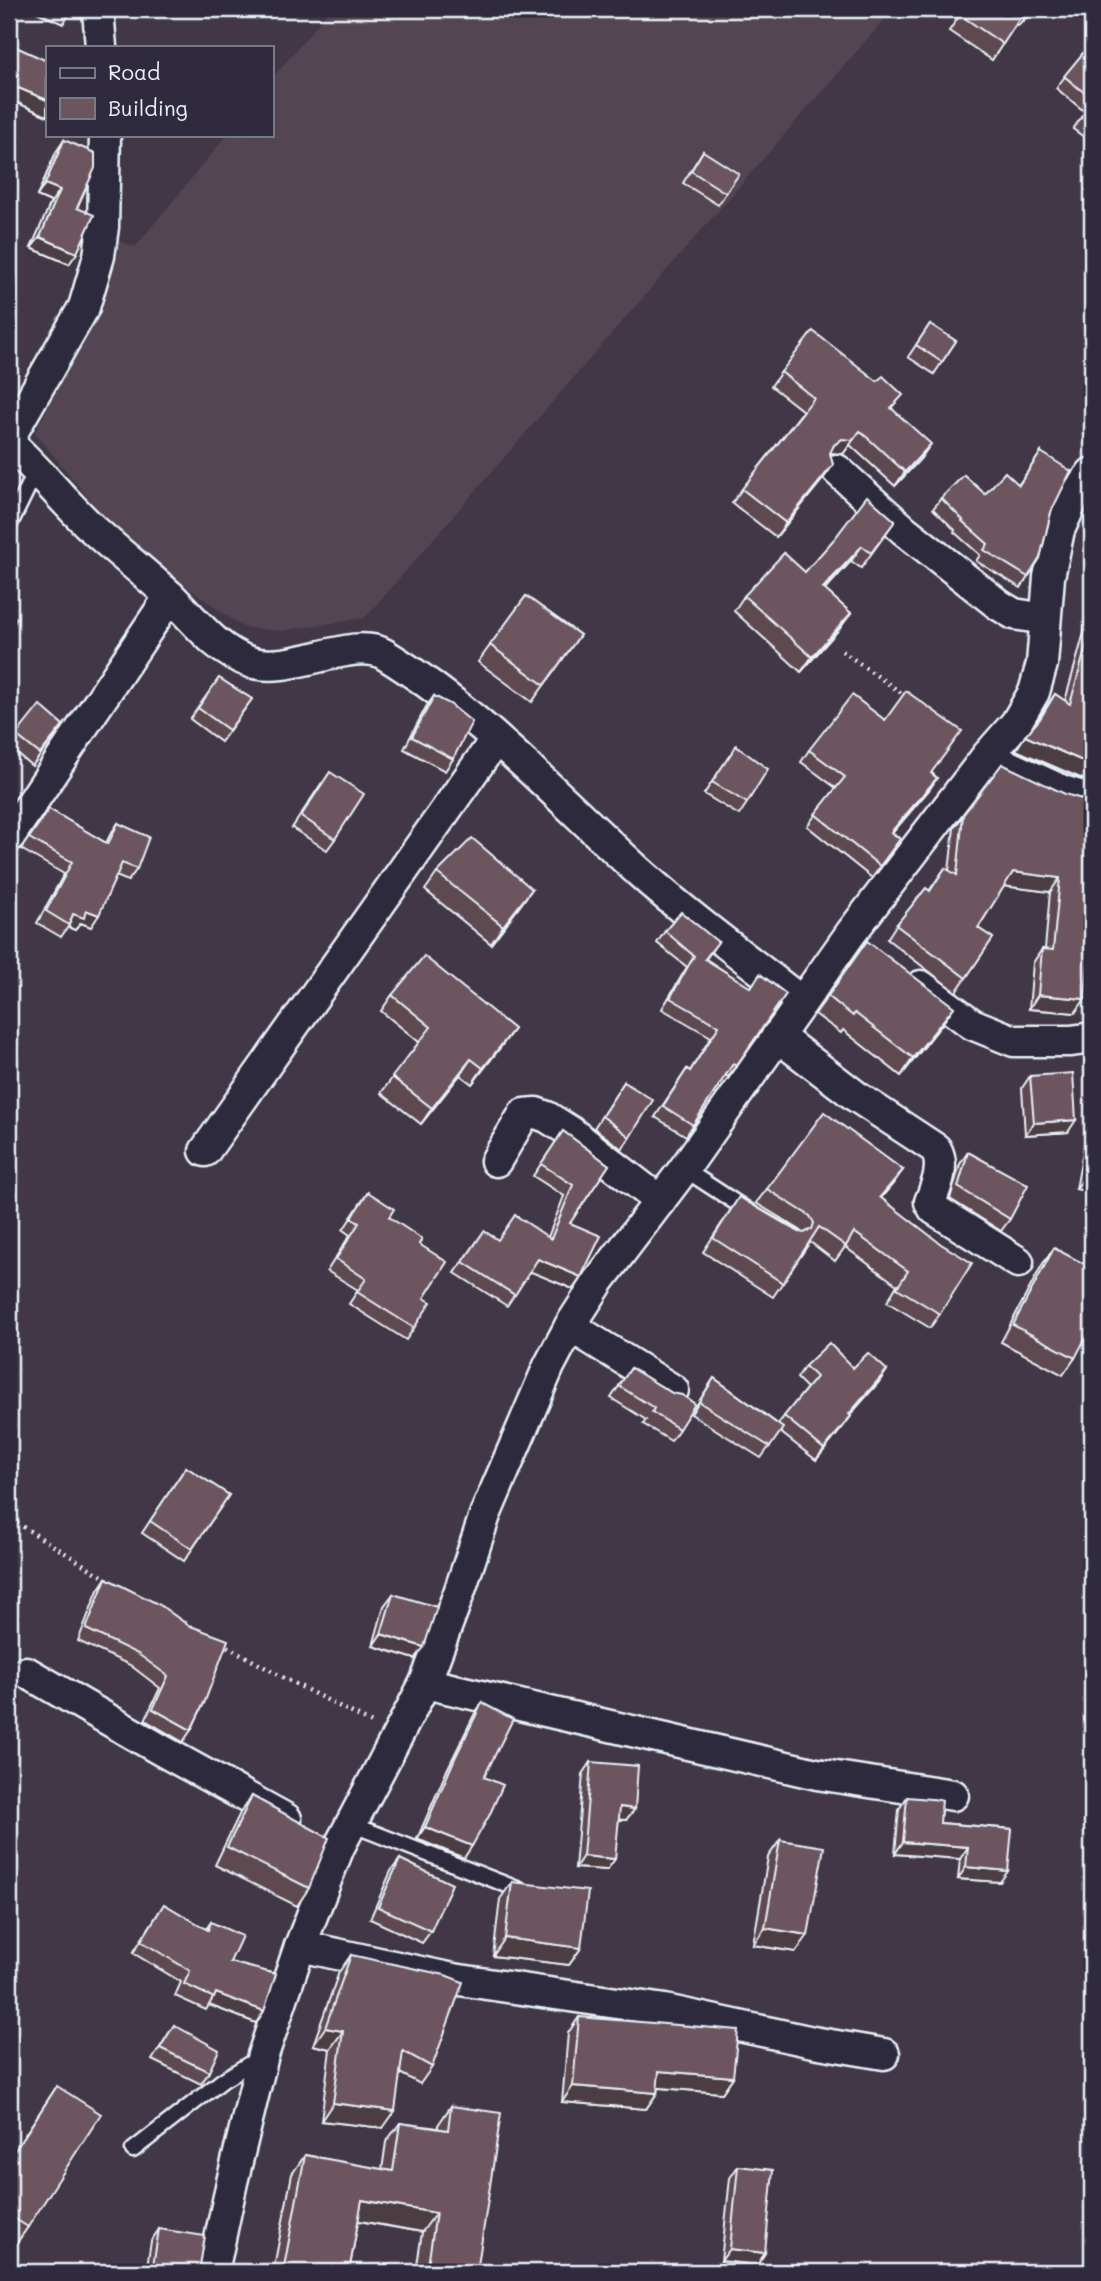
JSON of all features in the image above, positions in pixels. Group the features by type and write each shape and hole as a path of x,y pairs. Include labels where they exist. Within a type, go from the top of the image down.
{"street":[{"path":"98,9 102,46"},
{"path":"9,438 84,307 99,256 103,227 105,136"},
{"path":"9,443 93,528 229,653 254,663 304,662 361,648 381,652 425,682 496,739 640,872 802,1002"},
{"path":"837,470 904,530 999,606 1014,614 1045,619"},
{"path":"213,2272 263,2055 300,1946 345,1836 425,1683 460,1593 485,1515 549,1366 570,1326 599,1281 684,1169 802,1002 861,941 987,756 1016,723 1034,692 1042,664 1048,577 1059,530 1074,497 1092,473"},
{"path":"9,837 170,596"},
{"path":"205,1151 496,739"},
{"path":"987,756 1063,791 1092,800"},
{"path":"902,972 972,1024 1014,1041 1071,1041 1092,1038"},
{"path":"777,1036 857,1097 936,1149 942,1159 930,1202 934,1209 1018,1262"},
{"path":"496,1161 524,1114 536,1113 571,1132 660,1201"},
{"path":"570,1326 673,1390"},
{"path":"26,1672 161,1750 345,1836"},
{"path":"425,1683 817,1774 953,1795"},
{"path":"300,1946 453,1979 665,2010 884,2054"}],"lane":[{"path":"9,526 37,469"},
{"path":"684,1169 759,1217"},
{"path":"345,1836 532,1895"},
{"path":"134,2150 223,2080 263,2055"}],"path":[{"path":"842,651 909,699"},
{"path":"17,1523 111,1581"},
{"path":"169,1614 204,1634"},
{"path":"216,1640 397,1736"}],"shaded area":[{"path":"330,9 885,9 891,12 365,618 281,631 243,627 177,580 102,515 35,433 96,307 119,241 135,247 226,136 273,136 273,78"}],"building":[{"path":"964,9 1026,9 1003,44 960,15"},
{"path":"1092,42 1092,99 1064,76"},
{"path":"16,47 46,61 46,100 9,84 9,64"},
{"path":"1092,102 1092,125 1081,117"},
{"path":"64,140 95,153 95,168 77,208 94,215 77,253 40,237 60,190 45,184"},
{"path":"703,151 739,174 726,193 691,171"},
{"path":"930,324 956,341 942,362 916,345"},
{"path":"813,331 877,381 883,376 903,395 891,408 931,444 905,472 860,431 853,440 842,439 834,445 830,453 833,465 786,523 742,489 814,398 781,372"},
{"path":"1041,452 1071,471 1051,512 1040,558 1028,577 984,550 988,544 941,498 964,475 985,494 1005,472 1019,485"},
{"path":"867,496 895,521 871,553 862,546 823,588 851,613 812,657 744,596 784,553 805,572"},
{"path":"526,596 580,635 544,685 490,645"},
{"path":"9,615 17,618 9,633"},
{"path":"1092,625 1092,765 1025,736 1040,719 1055,694 1070,704"},
{"path":"219,678 252,699 229,730 198,708"},
{"path":"906,691 962,731 931,773 937,778 891,832 900,839 880,866 815,814 845,777 809,750 852,695 885,720"},
{"path":"434,696 450,704 472,722 453,759 412,737"},
{"path":"40,705 63,725 40,754 16,735"},
{"path":"736,746 768,769 747,803 712,782"},
{"path":"1002,764 1065,794 1092,802 1092,919 1085,999 1038,995 1042,949 1053,950 1060,878 1013,872 978,928 993,938 966,978 896,925 926,888 930,891 945,868 957,875 963,815"},
{"path":"330,772 364,794 335,839 301,816"},
{"path":"49,809 108,844 118,823 149,837 137,869 122,863 99,915 86,910 84,918 73,914 69,925 46,911 72,862 29,838"},
{"path":"472,838 532,889 503,926 437,873"},
{"path":"681,912 718,942 705,959 751,988 760,974 786,994 736,1066 733,1064 693,1125 663,1106 719,1026 670,998 694,956 665,931"},
{"path":"867,941 954,1007 913,1058 855,1013 853,1016 828,996"},
{"path":"424,956 514,1029 483,1068 471,1059 432,1108 392,1077 431,1027 392,995"},
{"path":"1073,1073 1076,1120 1034,1123 1030,1076"},
{"path":"624,1082 653,1100 630,1137 602,1116"},
{"path":"824,1112 903,1170 880,1197 941,1244 972,1263 940,1314 897,1288 908,1271 854,1232 846,1246 819,1227 783,1283 713,1238 739,1197 799,1232 812,1229 814,1223 810,1216 767,1189"},
{"path":"563,1131 609,1165 570,1223 601,1236 581,1277 538,1259 515,1295 463,1262 484,1231 498,1240 515,1215 551,1239 573,1185 541,1164"},
{"path":"1092,1135 1092,1179 1084,1178"},
{"path":"968,1152 1028,1185 1010,1219 958,1187"},
{"path":"368,1192 394,1209 389,1217 422,1239 419,1244 447,1262 424,1298 431,1302 414,1328 357,1292 366,1279 336,1259 359,1223 351,1218"},
{"path":"1054,1248 1092,1268 1092,1326 1075,1358 1013,1325"},
{"path":"829,1343 853,1368 868,1353 887,1370 849,1414 851,1416 824,1449 784,1416 816,1377 805,1366"},
{"path":"631,1368 695,1404 679,1429 652,1412 654,1408 619,1386"},
{"path":"714,1378 783,1428 770,1447 699,1402"},
{"path":"186,1467 229,1495 192,1549 150,1521"},
{"path":"106,1578 160,1605 188,1625 228,1640 191,1730 153,1709 168,1676 138,1654 86,1629"},
{"path":"393,1594 437,1607 424,1647 381,1634"},
{"path":"482,1703 513,1719 484,1777 503,1785 472,1846 425,1827"},
{"path":"591,1762 638,1766 635,1809 620,1807 615,1859 583,1856"},
{"path":"252,1796 329,1838 309,1888 227,1847"},
{"path":"907,1797 942,1800 940,1823 1012,1829 1008,1871 966,1867 968,1847 903,1842"},
{"path":"780,1840 824,1847 808,1935 765,1928"},
{"path":"400,1859 452,1884 431,1931 378,1907"},
{"path":"512,1882 588,1891 581,1948 505,1938"},
{"path":"164,1904 208,1930 211,1922 242,1936 230,1962 276,1974 264,2011 216,1993 214,1998 184,1984 190,1971 141,1941"},
{"path":"351,1955 445,1975 463,1982 432,2067 403,2051 395,2111 333,2103 343,2031 325,2028"},
{"path":"579,2017 738,2030 733,2077 659,2071 657,2093 573,2086"},
{"path":"174,2025 219,2050 209,2072 160,2048"},
{"path":"57,2086 101,2114 28,2227 9,2215 9,2160"},
{"path":"451,2106 501,2113 477,2272 427,2272 436,2213 362,2200 349,2272 283,2272 305,2155 393,2171 400,2123 448,2130"},
{"path":"738,2166 773,2170 765,2253 730,2249"},
{"path":"159,2229 205,2236 199,2272 152,2272"}]}
